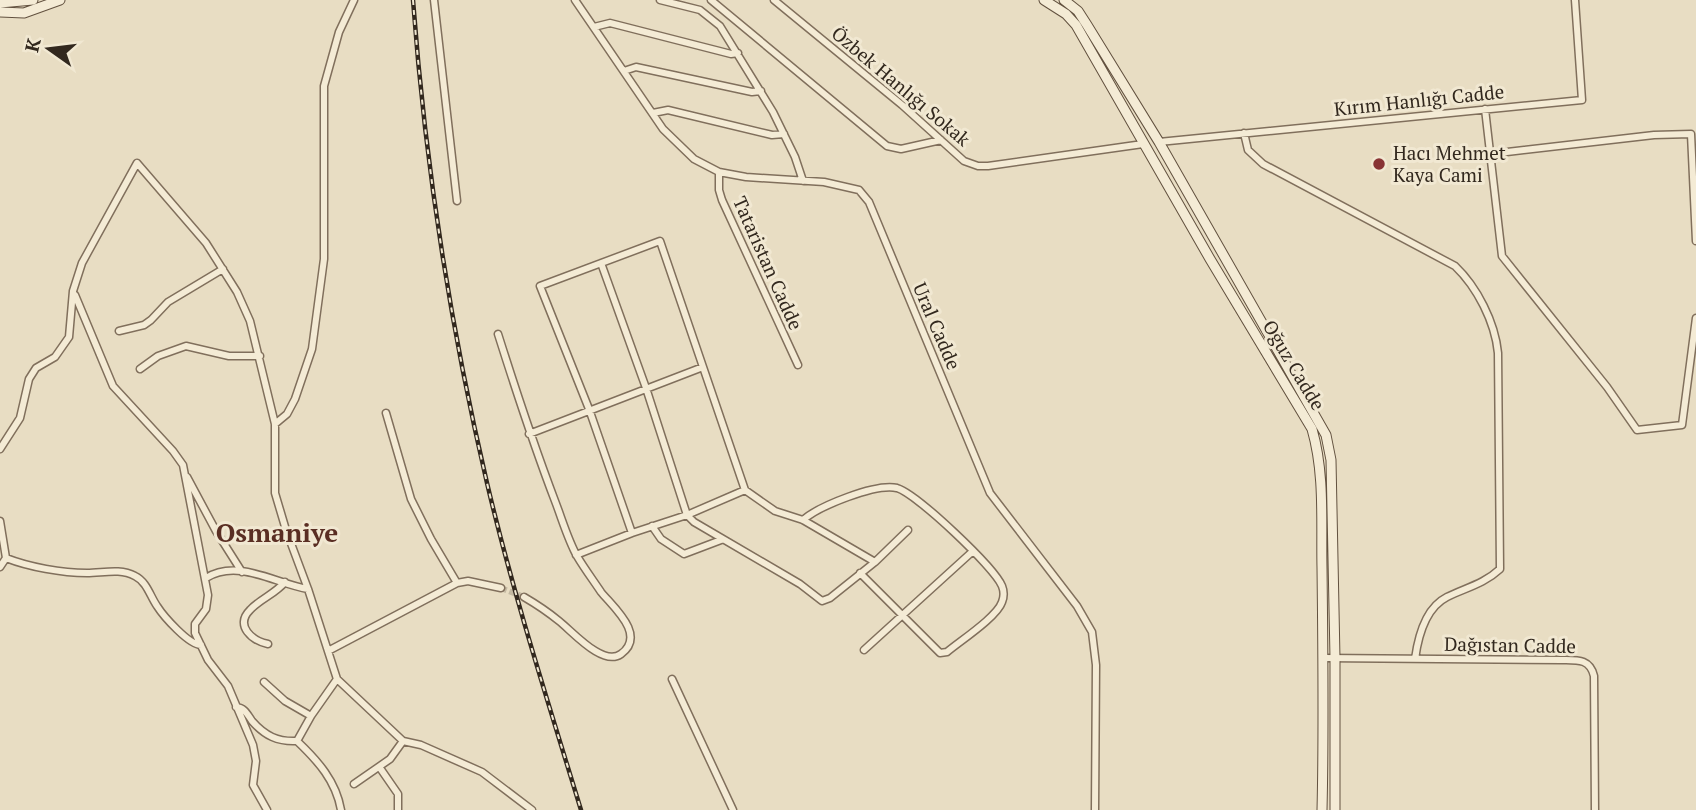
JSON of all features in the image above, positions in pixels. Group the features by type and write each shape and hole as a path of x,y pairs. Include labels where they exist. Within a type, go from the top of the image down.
{"street":[{"path":"0,3 33,0"},
{"path":"0,12 24,13 60,0"},
{"path":"275,424 287,414 295,399 312,349 324,259 324,86 339,32 354,0"},
{"path":"433,0 457,201"},
{"name":"Ural Cadde","path":"575,0 653,113 687,155 719,172 746,177 824,182 859,190 869,202 990,493 1077,606 1092,632 1096,665 1095,810"},
{"path":"660,0 709,15 720,26 761,91 795,157 803,181"},
{"path":"711,0 887,146 901,149 941,140"},
{"name":"Özbek Hanlığı Sokak","path":"774,0 902,105 964,161 983,166 1143,144"},
{"name":"Oğuz Cadde","path":"1044,0 1066,14 1076,25 1143,144 1312,429 1319,457 1324,658 1322,810"},
{"name":"Oğuz Cadde","path":"1064,0 1078,11 1158,142 1326,435 1331,460 1335,810"},
{"name":"Kırım Hanlığı Cadde","path":"1158,142 1582,100 1575,0"},
{"path":"594,27 603,23 614,24 731,54 738,53"},
{"path":"624,71 636,67 751,92 761,91"},
{"path":"1485,109 1502,256 1607,387 1637,430 1682,425 1696,318"},
{"path":"653,113 667,110 772,135 784,134"},
{"path":"1244,133 1248,150 1262,164 1455,266 1473,288 1494,329 1498,353 1500,569 1490,579 1446,598 1435,606 1422,630 1415,659"},
{"path":"1490,154 1654,135 1691,134 1696,241"},
{"path":"1143,144 1158,142"},
{"path":"0,449 20,418 29,379 36,368 55,357 69,337 73,291 82,263 137,163 206,243 237,292 250,321 275,424 275,492 337,679 403,741 421,745 482,772 532,810"},
{"name":"Tataristan Cadde","path":"719,172 722,200 798,365"},
{"path":"632,533 589,409 540,286 660,241 745,490 775,511 803,520 875,562"},
{"path":"601,263 646,388 687,515 706,531 782,573 822,601 830,598 875,562 908,530"},
{"path":"118,331 144,325 168,302 223,269"},
{"path":"73,291 113,386 183,465 206,578 208,602 194,628 208,660 228,686 256,754 253,785 267,810"},
{"path":"498,334 529,434 576,555 602,593 626,621 631,634 629,645 623,653 614,657 603,655 524,597"},
{"path":"140,369 158,356 186,346 229,356 260,356"},
{"path":"529,434 703,367"},
{"path":"386,413 411,499 431,540 457,583"},
{"path":"186,477 242,572"},
{"path":"803,520 817,510 858,494 896,488 910,496 973,551 997,578 1003,590 1001,604 943,653 938,652 860,573"},
{"path":"576,555 687,515 745,490"},
{"path":"0,521 6,558 0,567"},
{"path":"652,526 661,539 684,554 721,540"},
{"path":"864,650 973,551"},
{"path":"6,558 49,569 87,573 118,572 135,576 146,585 162,613 193,644 201,645"},
{"path":"206,578 220,572 242,572 268,575 308,589"},
{"path":"328,651 457,583 468,581 501,588"},
{"path":"268,644 251,638 246,631 245,621 249,610 267,599 285,582"},
{"name":"Dağıstan Cadde","path":"1324,658 1587,662 1592,667 1594,676 1595,810"},
{"path":"297,741 337,679"},
{"path":"672,679 733,810"},
{"path":"264,682 285,701 311,716"},
{"path":"236,707 244,709 251,720 270,736 284,742 297,741 319,762 339,799 341,810"},
{"path":"354,784 380,768 403,741"},
{"path":"380,768 398,794 398,810"}],"tunnel":[{"path":"501,588 524,597"}],"railway":[{"path":"413,0 432,182 450,303 474,424 508,565 581,810"}],"place":[{"name":"Hacı Mehmet Kaya Cami","path":"1379,164"}],"district":[{"name":"Osmaniye","path":"277,533"}]}
